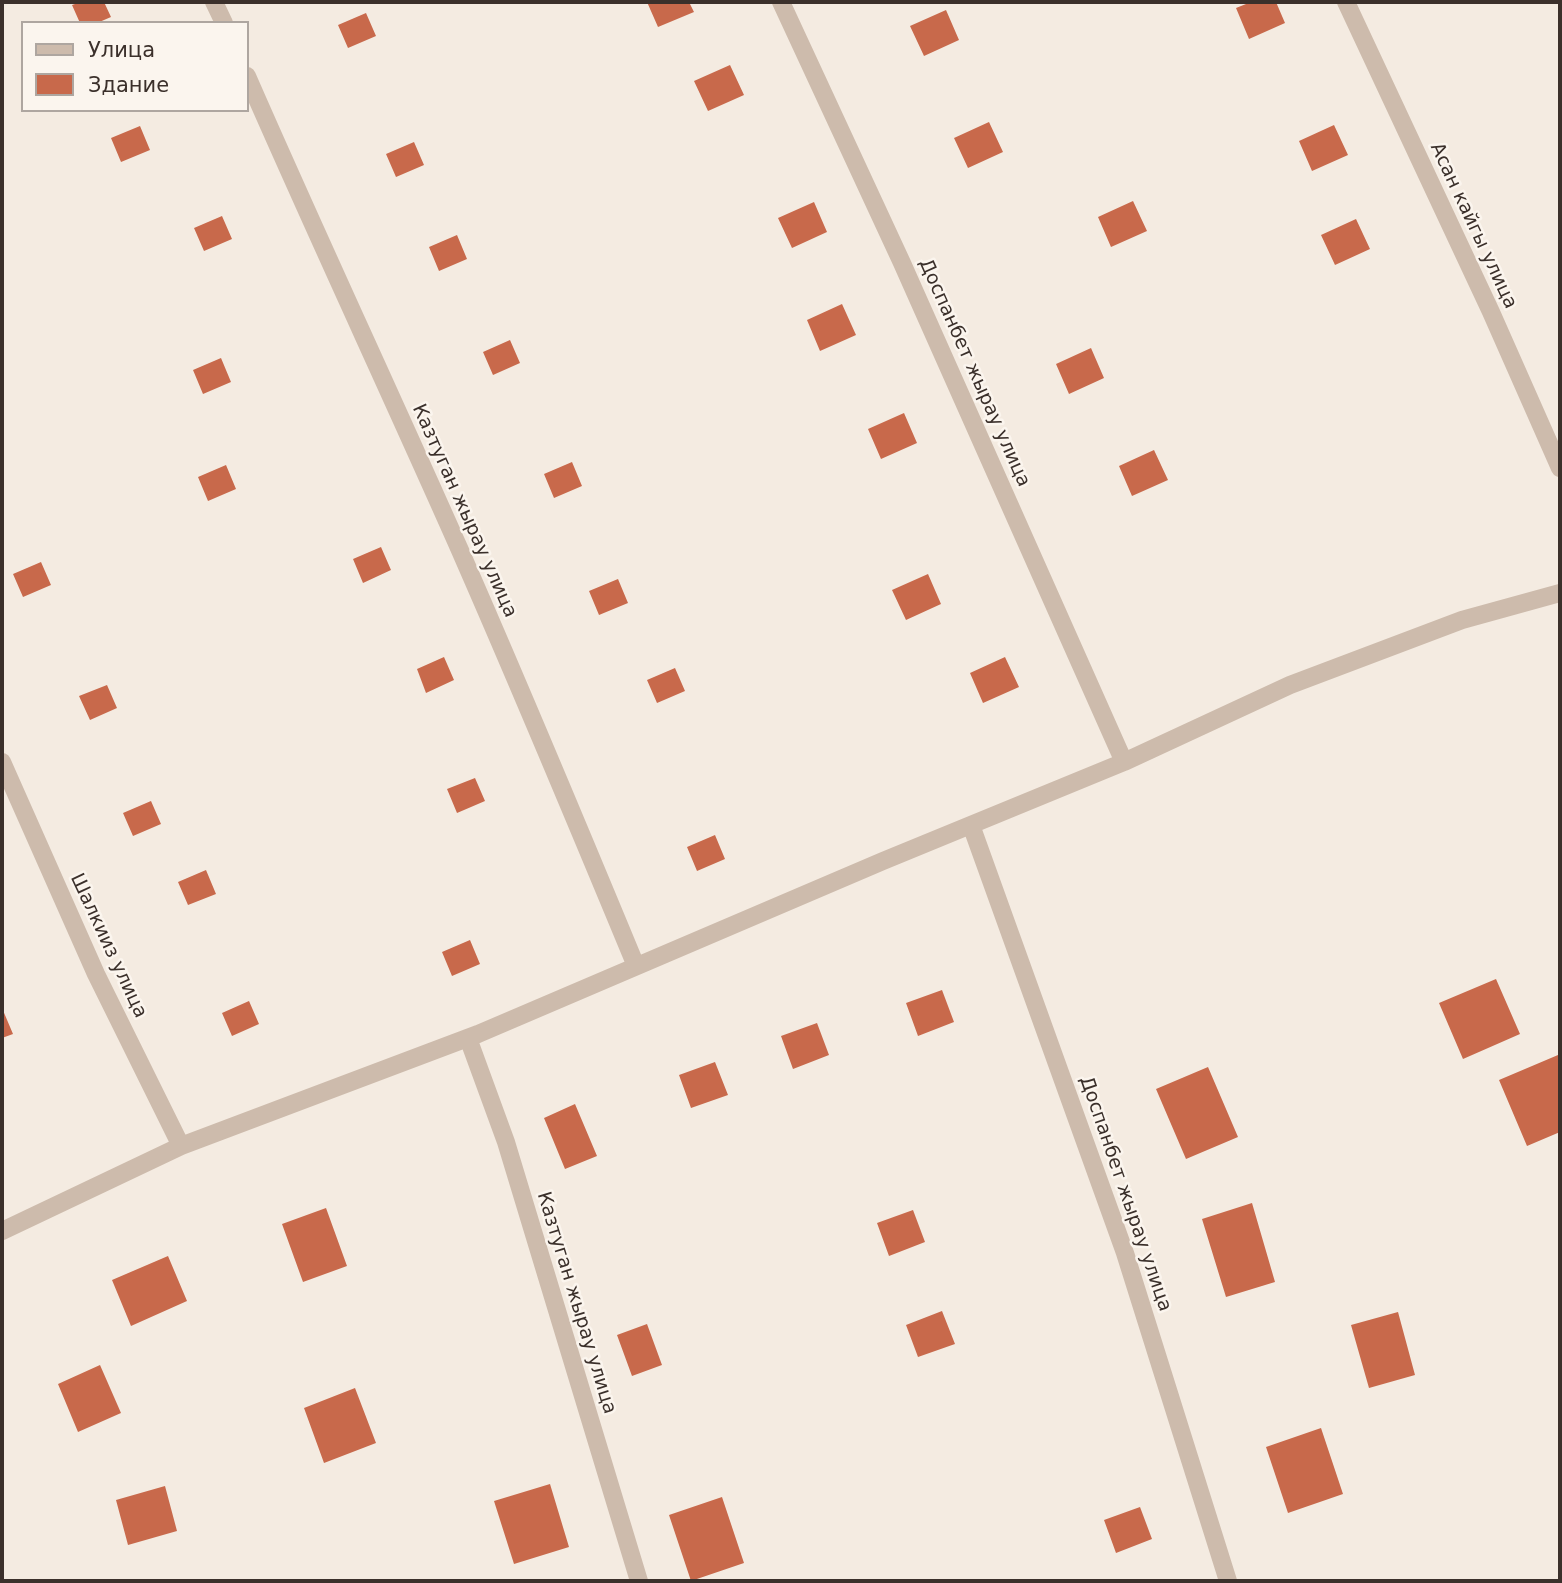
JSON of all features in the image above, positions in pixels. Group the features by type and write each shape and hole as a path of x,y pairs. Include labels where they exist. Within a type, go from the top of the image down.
{"street":[{"path":"215,2 223,21"},
{"name":"Доспанбет жырау улица","path":"781,2 902,263 1125,762"},
{"name":"Асан кайгы улица","path":"1346,2 1492,312 1560,468"},
{"name":"Казтуган жырау улица","path":"248,78 458,548 636,966"},
{"path":"2,1231 181,1146 468,1038 1125,762 1290,685 1462,620 1560,593"},
{"name":"Шалкииз улица","path":"2,762 96,974 181,1146"},
{"name":"Доспанбет жырау улица","path":"971,825 1125,1253 1228,1581"},
{"name":"Казтуган жырау улица","path":"468,1038 506,1142 639,1581"}],"building":[{"path":"81,2 104,2 111,17 102,21 79,21 72,5"},
{"path":"647,2 689,2 694,12 658,27"},
{"path":"1251,2 1276,2 1285,23 1249,39 1236,8"},
{"path":"946,10 959,40 924,56 910,26"},
{"path":"366,13 376,36 348,48 338,25"},
{"path":"730,65 744,95 708,111 694,81"},
{"path":"989,122 1003,152 968,168 954,138"},
{"path":"1334,125 1348,155 1312,171 1299,141"},
{"path":"140,126 150,150 121,162 111,138"},
{"path":"414,142 424,165 396,177 386,154"},
{"path":"1133,201 1147,231 1111,247 1098,217"},
{"path":"814,202 827,232 792,248 778,218"},
{"path":"222,216 232,239 204,251 194,228"},
{"path":"1356,219 1370,249 1335,265 1321,235"},
{"path":"457,235 467,259 439,271 429,247"},
{"path":"842,304 856,335 820,351 807,320"},
{"path":"510,340 520,363 493,375 483,352"},
{"path":"1091,348 1104,378 1069,394 1056,364"},
{"path":"221,358 231,382 203,394 193,370"},
{"path":"904,413 917,443 881,459 868,429"},
{"path":"1154,450 1168,480 1132,496 1119,466"},
{"path":"572,462 582,486 554,498 544,474"},
{"path":"226,465 236,489 208,501 198,477"},
{"path":"381,547 391,570 363,583 353,559"},
{"path":"41,562 51,585 23,597 13,574"},
{"path":"928,574 941,604 906,620 892,590"},
{"path":"618,579 628,603 599,615 589,591"},
{"path":"444,657 454,680 426,693 417,669"},
{"path":"1005,657 1019,687 983,703 970,673"},
{"path":"675,668 685,691 657,703 647,680"},
{"path":"107,685 117,708 90,720 79,696"},
{"path":"475,778 485,801 457,813 447,789"},
{"path":"151,801 161,824 133,836 123,813"},
{"path":"715,835 725,859 697,871 687,847"},
{"path":"206,870 216,894 188,905 178,882"},
{"path":"470,940 480,964 452,976 442,952"},
{"path":"1496,979 1520,1034 1463,1059 1439,1003"},
{"path":"942,990 954,1022 918,1036 906,1003"},
{"path":"249,1001 259,1024 232,1036 222,1013"},
{"path":"2,1008 13,1034 2,1038"},
{"path":"817,1023 829,1055 793,1069 781,1036"},
{"path":"1558,1055 1560,1132 1527,1146 1499,1080"},
{"path":"715,1062 728,1095 691,1108 679,1075"},
{"path":"1208,1067 1238,1137 1186,1159 1156,1089"},
{"path":"575,1104 597,1156 565,1169 544,1118"},
{"path":"1252,1203 1275,1282 1226,1297 1202,1219"},
{"path":"326,1208 347,1266 303,1282 282,1224"},
{"path":"913,1210 925,1242 889,1256 877,1223"},
{"path":"168,1256 187,1301 131,1326 112,1280"},
{"path":"942,1311 955,1344 918,1357 906,1325"},
{"path":"1398,1312 1415,1375 1369,1388 1351,1325"},
{"path":"647,1324 662,1365 632,1376 617,1335"},
{"path":"100,1365 121,1413 78,1432 58,1384"},
{"path":"355,1388 376,1443 324,1463 304,1408"},
{"path":"1321,1428 1343,1494 1288,1513 1266,1447"},
{"path":"550,1484 569,1547 514,1564 494,1501"},
{"path":"165,1486 177,1531 128,1545 116,1500"},
{"path":"722,1497 744,1563 691,1581 669,1515"},
{"path":"1140,1507 1152,1539 1116,1553 1104,1520"}]}
